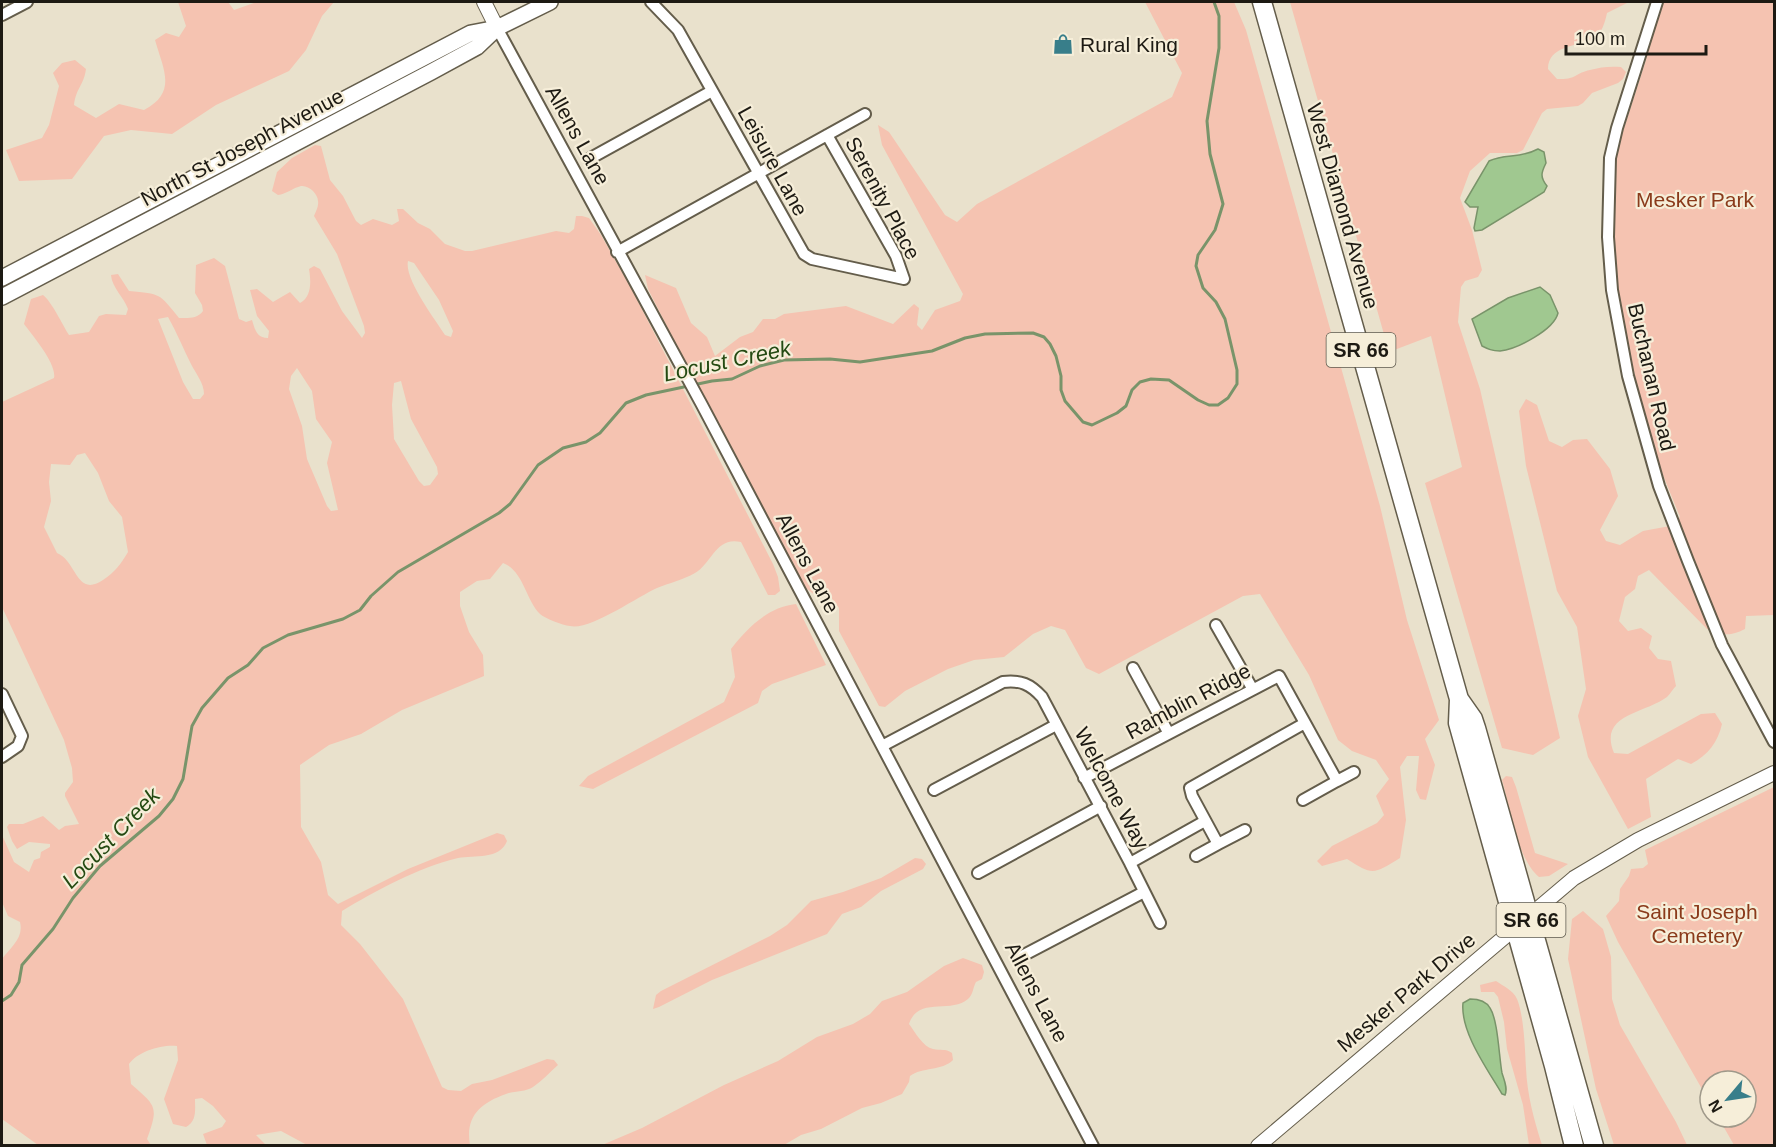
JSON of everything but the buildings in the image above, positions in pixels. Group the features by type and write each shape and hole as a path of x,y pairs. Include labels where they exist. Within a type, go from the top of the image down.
{"main road":[{"name":"North St Joseph Avenue","path":"3,287 471,33 497,27 550,2"},
{"name":"West Diamond Avenue","path":"1262,2 1459,699 1458,723 1554,1066 1574,1146"},
{"name":"West Diamond Avenue","path":"1459,699 1473,719 1594,1146"}],"street":[{"path":"2,15 27,2"},
{"name":"Allens Lane","path":"484,2 617,252 702,405 1093,1146"},
{"name":"Leisure Lane","path":"651,2 678,30 801,251 807,257 904,279"},
{"name":"Buchanan Road","path":"1657,2 1610,158 1608,237 1614,301 1628,376 1659,486 1722,645 1774,742"},
{"path":"589,159 712,91"},
{"path":"617,252 865,114"},
{"name":"Serenity Place","path":"827,135 896,256 904,279"},
{"path":"1216,625 1252,688"},
{"path":"1132,668 1168,732"},
{"name":"Ramblin Ridge","path":"1084,777 1279,676 1305,723"},
{"name":"Welcome Way","path":"882,746 1003,682 1028,683 1042,697 1101,806 1160,923"},
{"path":"2,694 22,736 18,746 2,758"},
{"path":"1218,844 1192,796 1191,788 1305,723 1337,781"},
{"path":"934,790 1056,725"},
{"path":"1303,800 1354,772"},
{"name":"Mesker Park Drive","path":"1258,1146 1529,915 1589,868 1646,836 1774,773"},
{"path":"978,873 1101,806"},
{"path":"1130,862 1205,821"},
{"path":"1196,856 1245,830"},
{"path":"1022,956 1144,892"}],"green space":[{"path":"178,2 228,2 234,10 257,2 334,2 322,16 306,50 289,71 216,105 172,134 131,130 104,136 72,179 19,181 6,150 42,138 49,125 59,86 53,73 62,63 75,60 86,69 74,105 96,118 119,104 144,110 155,103 165,88 165,79 155,40 166,33 179,37 186,26"},
{"path":"1145,2 1234,2 1246,30 1380,506 1407,620 1439,720 1425,739 1435,765 1426,800 1420,799 1416,790 1419,756 1407,756 1400,767 1406,820 1400,858 1379,870 1368,870 1347,859 1322,866 1317,861 1332,846 1377,823 1384,815 1376,796 1389,779 1376,760 1352,751 1338,740 1309,675 1260,594 1243,596 1099,674 1086,668 1065,630 1051,626 1033,634 1004,657 974,660 948,669 905,691 885,707 879,706 839,631 839,608 827,592 817,597 806,588 760,511 648,289 645,275 676,288 691,323 707,337 715,356 740,337 753,332 763,319 775,319 784,314 846,306 893,324 914,304 919,308 917,325 922,330 935,310 960,301 963,294 882,145 878,125 889,132 945,215 957,222 977,204 1172,97 1182,73"},
{"path":"1290,2 1629,2 1607,13 1599,34 1553,55 1548,69 1557,79 1564,79 1598,68 1621,67 1626,72 1623,79 1592,93 1578,106 1547,109 1542,113 1523,150 1517,153 1490,153 1470,171 1460,198 1472,230 1482,270 1478,277 1465,281 1461,287 1458,322 1480,389 1560,738 1533,755 1502,748 1425,483 1462,467 1431,336 1389,352"},
{"name":"Mesker Park","path":"1663,2 1774,2 1774,615 1746,616 1745,629 1730,634 1717,633 1707,629 1649,570 1638,576 1635,589 1625,597 1619,621 1628,631 1641,628 1652,636 1649,648 1658,659 1671,661 1676,686 1667,697 1618,723 1612,730 1611,740 1614,753 1628,754 1701,714 1715,713 1722,724 1718,737 1707,752 1697,760 1691,764 1678,759 1646,779 1651,817 1628,829 1588,757 1578,716 1586,689 1577,627 1557,591 1526,466 1519,411 1526,399 1537,405 1549,441 1562,447 1573,440 1587,439 1610,469 1618,496 1600,530 1606,541 1620,545 1643,531 1670,526 1680,517 1648,438 1616,286 1613,164 1616,163 1616,153 1646,60 1653,21"},
{"path":"315,145 321,146 330,180 343,196 356,221 361,225 373,219 392,225 399,221 397,209 403,209 418,223 430,229 445,244 465,251 556,231 569,233 574,229 576,216 589,218 631,288 773,564 780,591 775,595 768,595 741,542 733,541 720,547 695,573 657,588 601,619 570,626 554,622 540,614 515,572 503,563 490,579 477,581 460,592 460,606 469,632 483,655 484,676 402,710 361,734 329,745 300,765 301,827 321,862 328,895 338,904 408,869 497,833 504,835 507,841 504,847 493,854 443,862 383,888 342,911 341,925 360,944 403,999 442,1087 461,1091 472,1084 492,1080 547,1059 554,1060 558,1065 530,1089 506,1094 489,1102 476,1112 470,1126 470,1145 307,1145 281,1131 256,1135 266,1145 207,1145 203,1134 222,1127 226,1121 213,1106 202,1098 195,1099 195,1115 190,1125 186,1127 173,1124 164,1099 178,1060 177,1046 171,1046 158,1047 144,1052 129,1064 131,1084 146,1097 153,1107 153,1120 147,1139 151,1145 38,1145 2,1119 2,959 16,942 21,928 20,922 8,916 2,902 2,835 14,862 29,872 34,860 40,858 41,852 50,847 50,844 29,842 17,849 7,827 9,824 23,824 43,816 59,830 65,826 79,824 65,796 73,782 72,768 64,740 2,607 2,402 54,378 52,365 24,324 31,299 43,295 69,335 89,332 99,316 126,315 128,309 111,275 118,274 129,291 154,294 163,299 179,318 192,318 203,311 195,293 196,265 214,258 225,266 239,319 246,322 252,320 258,335 268,338 269,331 257,316 250,290 257,289 273,302 290,292 300,303 309,293 309,269 314,266 320,269 342,311 362,338 365,333 364,326 337,254 314,216 318,198 310,188 304,186 278,195 272,191 277,172 292,158","holes":["408,261 414,263 439,300 453,331 451,337 445,335 428,309 415,288 408,269","168,317 203,386 204,394 200,399 193,399 183,382 158,319","297,368 312,391 316,419 332,442 327,463 338,510 331,511 327,506 307,459 302,426 289,389 291,376","401,381 411,419 437,467 438,474 430,485 424,486 419,481 394,439 392,405 394,383","85,453 98,473 109,501 122,517 128,552 114,571 94,584 87,584 77,576 64,557 57,553 44,527 51,501 49,482 51,464 70,465 77,455"]},
{"path":"796,604 826,665 772,684 762,691 758,703 593,789 579,786 588,776 724,702 735,677 731,649 767,614"},
{"path":"1506,776 1512,777 1516,787 1535,853 1568,864 1549,876 1539,877 1525,858 1515,832 1502,780"},
{"name":"Saint Joseph Cemetery","path":"1774,787 1774,1145 1734,1145 1725,1129 1758,1129 1758,1069 1698,1069 1698,1082 1618,942 1606,916 1619,901 1620,889 1631,869 1643,868 1648,864 1645,850"},
{"path":"915,858 922,859 926,864 923,869 881,891 861,907 842,914 827,934 712,980 653,1009 656,995 661,991 770,936 787,925 811,901 881,878"},
{"path":"1583,911 1603,929 1611,957 1612,999 1620,1025 1687,1145 1614,1145 1596,1089 1568,959 1572,919"},
{"path":"963,958 982,965 984,972 982,979 976,982 970,997 961,1003 920,1010 909,1024 929,1048 950,1051 953,1060 943,1066 920,1071 910,1076 902,1094 862,1108 784,1145 602,1145 642,1128 724,1085 778,1061 817,1037 853,1024 870,1014 882,1001 907,992 944,966"},
{"path":"1496,981 1513,993 1519,1006 1524,1033 1528,1087 1542,1145 1529,1145 1523,1105 1507,1049 1498,997 1494,992 1481,992 1480,985"}],"shaded area":[{"path":"1538,149 1544,152 1546,163 1542,175 1547,186 1544,192 1482,230 1475,231 1478,207 1470,207 1465,202 1489,161"},
{"path":"1540,287 1550,295 1558,313 1550,326 1525,343 1507,349 1495,351 1482,346 1472,319 1508,298"},
{"path":"1470,999 1484,1002 1493,1014 1506,1087 1505,1095 1502,1094 1470,1038 1463,1014 1463,1003"}],"waterway":[{"name":"Locust Creek","path":"2,1001 11,995 19,982 22,965 53,929 73,898 100,866 159,816 173,799 183,779 192,726 202,708 228,678 248,665 263,648 288,635 343,619 360,610 371,596 398,572 499,513 510,504 538,465 563,448 586,442 600,433 626,403 646,395 732,379 760,366 784,360 830,359 860,362 932,351 965,338 985,334 1033,333 1044,337 1050,344 1056,356 1065,401 1083,422 1092,425 1117,413 1126,406 1132,390 1140,382 1151,379 1169,380 1209,405 1218,405 1228,398 1237,384 1237,370 1225,319 1216,302 1203,288 1196,266 1198,255 1215,230 1223,204 1210,154 1207,121 1219,48 1219,16 1214,2"}],"place":[{"name":"Rural King","path":"1063,44"}]}
